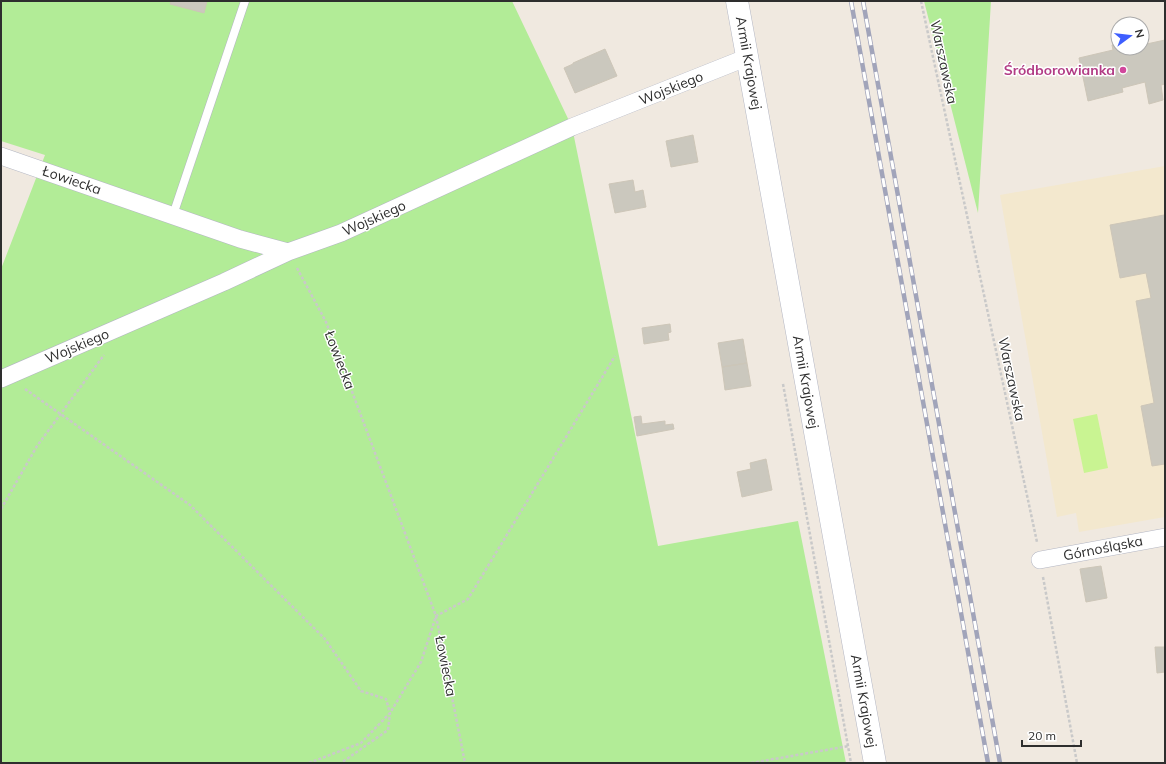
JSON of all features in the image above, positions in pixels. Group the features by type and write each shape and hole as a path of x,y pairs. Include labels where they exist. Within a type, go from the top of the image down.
{"main road":[{"name":"Armii Krajowej","path":"738,1 873,754"}],"street":[{"name":"Wojskiego","path":"1,379 224,282 288,252 341,233 572,127 748,57"},
{"name":"Łowiecka","path":"1,156 240,239 288,252"},
{"name":"Górnośląska","path":"1040,560 1165,537"}],"lane":[{"path":"173,215 245,1"}],"path":[{"name":"Warszawska","path":"921,1 1040,560 1077,763"},
{"name":"Łowiecka","path":"288,252 326,322 436,616 464,763"},
{"path":"1,509 37,446 107,352"},
{"path":"309,763 361,743 390,713 421,662 436,616 468,599 615,356"},
{"path":"782,379 851,763"},
{"path":"21,386 190,505 325,639 361,691 386,699 390,713 388,730 341,763"},
{"path":"751,763 848,746 873,754"}],"shaded area":[{"path":"1165,166 1165,517 1079,532 1076,513 1057,517 1000,195"}],"green space":[{"path":"1,1 512,1 572,127 658,546 798,521 846,763 1,763 1,269 45,155 1,141"},
{"path":"924,1 991,1 978,213"},
{"path":"1097,414 1108,468 1084,473 1073,419"}],"building":[{"path":"171,1 207,1 204,13 170,4"},
{"name":"Śródborowianka","path":"1165,40 1165,84 1161,85 1163,100 1149,104 1145,82 1122,88 1123,92 1088,101 1079,58 1110,51 1110,56 1150,56 1150,43"},
{"path":"605,49 617,76 575,93 564,68"},
{"path":"693,135 698,162 671,167 666,141"},
{"path":"633,180 635,192 643,190 646,207 615,213 609,184"},
{"path":"1164,215 1165,464 1152,466 1141,406 1154,403 1136,301 1151,298 1146,273 1120,278 1110,225"},
{"path":"670,324 671,332 668,333 669,340 644,344 642,328"},
{"path":"743,339 747,363 722,367 718,343"},
{"path":"747,363 751,386 725,390 722,367"},
{"path":"641,416 642,424 665,421 665,425 673,424 674,429 637,436 634,417"},
{"path":"766,459 772,490 742,497 737,472 751,469 750,463"},
{"path":"1101,566 1107,598 1086,602 1080,569"},
{"path":"1155,647 1165,647 1165,672 1157,673"}],"railway":[{"path":"851,1 988,763"},
{"path":"863,1 1000,763"}],"place":[{"name":"Śródborowianka","path":"1123,70"}]}
